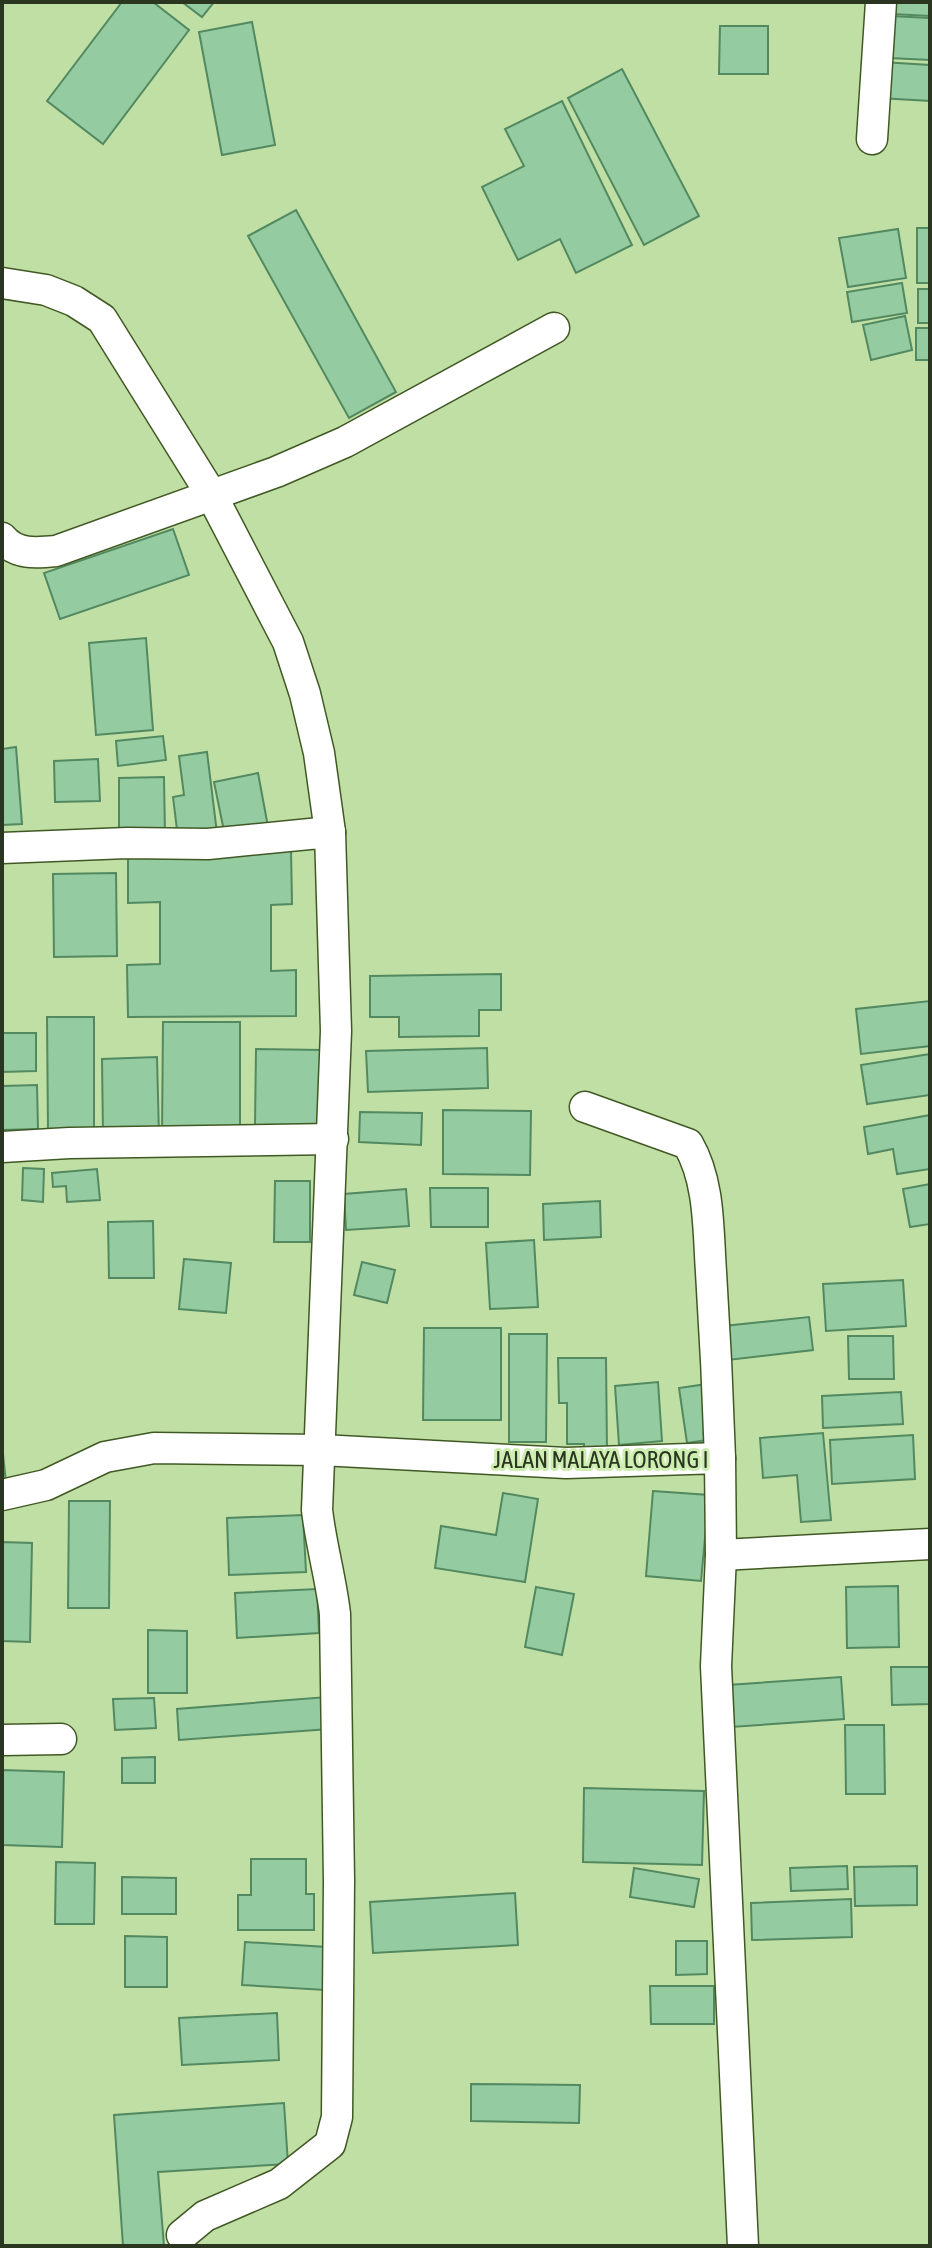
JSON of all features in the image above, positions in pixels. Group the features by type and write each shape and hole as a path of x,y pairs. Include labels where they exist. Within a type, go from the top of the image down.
{"street":[{"path":"872,139 881,2"},
{"path":"2,283 46,290 74,301 102,319 211,494 288,642 319,753 330,832 336,1031 317,1510 335,1614 339,1881 337,2117 330,2144 279,2184 205,2216 182,2235"},
{"path":"2,538 19,551 56,551 276,472 345,442 554,328"},
{"path":"2,848 127,843 208,844 330,832"},
{"path":"585,1107 688,1144 692,1152 705,1187 716,1342 720,1458"},
{"path":"2,1147 333,1139"},
{"name":"JALAN MALAYA LORONG I","path":"2,1495 46,1485 105,1457 154,1448 321,1450 566,1463 720,1458 721,1555 716,1666 743,2246"},
{"path":"721,1555 930,1544"},
{"path":"2,1740 61,1739"}],"building":[{"path":"122,2 153,2 189,30 103,144 47,101"},
{"path":"182,2 214,2 202,17"},
{"path":"893,2 930,2 930,16 892,14"},
{"path":"891,16 930,18 930,60 889,58"},
{"path":"252,22 275,145 222,155 199,32"},
{"path":"720,26 768,26 768,74 719,74"},
{"path":"882,62 930,65 930,101 879,98"},
{"path":"622,69 699,216 644,245 568,98"},
{"path":"562,101 632,245 576,273 560,239 518,260 482,187 524,166 505,129"},
{"path":"296,210 396,392 349,418 248,236"},
{"path":"917,228 930,228 930,283 917,283"},
{"path":"898,229 906,278 848,287 839,238"},
{"path":"902,283 907,313 852,322 847,292"},
{"path":"918,289 930,289 930,323 918,323"},
{"path":"905,316 912,350 871,360 863,325"},
{"path":"916,328 930,328 930,360 916,360"},
{"path":"173,529 189,575 60,619 44,573"},
{"path":"146,638 153,730 96,735 89,643"},
{"path":"163,736 166,760 118,766 116,741"},
{"path":"16,747 22,824 2,825 2,749"},
{"path":"207,752 217,833 178,838 173,797 184,795 179,756"},
{"path":"98,759 100,801 55,802 54,761"},
{"path":"258,773 269,832 226,841 214,782"},
{"path":"164,777 165,836 119,837 119,778"},
{"path":"291,850 292,904 271,905 271,971 296,970 296,1016 128,1017 127,965 160,964 160,902 128,903 128,851"},
{"path":"116,873 117,956 54,957 53,874"},
{"path":"501,974 501,1010 479,1010 479,1036 399,1037 399,1017 370,1017 370,976"},
{"path":"930,1001 930,1046 861,1054 856,1009"},
{"path":"47,1017 94,1017 94,1130 48,1131"},
{"path":"163,1022 240,1022 240,1134 162,1134"},
{"path":"2,1033 36,1033 36,1071 2,1072"},
{"path":"487,1048 488,1088 368,1092 366,1051"},
{"path":"256,1049 322,1050 321,1126 255,1125"},
{"path":"930,1054 930,1095 867,1104 861,1065"},
{"path":"157,1057 159,1135 103,1136 102,1059"},
{"path":"37,1085 38,1129 2,1130 2,1086"},
{"path":"443,1110 531,1111 530,1175 443,1174"},
{"path":"360,1112 422,1113 421,1145 359,1142"},
{"path":"930,1115 930,1169 897,1174 893,1149 868,1154 864,1127"},
{"path":"23,1168 44,1169 43,1202 22,1200"},
{"path":"97,1169 100,1200 67,1202 66,1186 53,1187 52,1173"},
{"path":"275,1181 310,1181 310,1242 274,1242"},
{"path":"930,1184 930,1224 910,1227 903,1189"},
{"path":"430,1188 488,1188 488,1227 431,1227"},
{"path":"406,1189 409,1226 346,1230 344,1194"},
{"path":"600,1201 601,1237 544,1240 543,1204"},
{"path":"153,1221 154,1278 109,1278 108,1222"},
{"path":"534,1240 538,1307 490,1309 486,1243"},
{"path":"184,1259 231,1263 226,1313 179,1309"},
{"path":"362,1262 395,1270 387,1303 354,1295"},
{"path":"903,1280 906,1326 826,1331 823,1284"},
{"path":"809,1317 813,1350 728,1360 724,1326"},
{"path":"424,1328 501,1328 501,1420 423,1420"},
{"path":"509,1334 547,1334 546,1442 509,1442"},
{"path":"848,1336 893,1336 894,1379 849,1379"},
{"path":"558,1358 606,1358 607,1451 584,1451 584,1444 567,1444 567,1403 559,1403"},
{"path":"658,1382 662,1441 619,1445 615,1386"},
{"path":"707,1384 714,1439 687,1443 679,1388"},
{"path":"901,1392 903,1424 823,1428 822,1396"},
{"path":"823,1433 831,1520 801,1522 797,1475 763,1478 760,1438"},
{"path":"913,1435 915,1479 832,1484 830,1440"},
{"path":"2,1444 6,1483 2,1483"},
{"path":"653,1491 709,1495 701,1581 646,1576"},
{"path":"503,1493 538,1499 525,1582 435,1568 441,1526 496,1535"},
{"path":"69,1501 110,1501 109,1608 68,1608"},
{"path":"303,1515 306,1572 229,1575 227,1518"},
{"path":"2,1542 32,1543 30,1642 2,1641"},
{"path":"898,1586 899,1647 847,1648 846,1587"},
{"path":"536,1587 574,1594 562,1655 525,1647"},
{"path":"317,1589 319,1633 237,1638 235,1593"},
{"path":"148,1630 187,1631 187,1693 148,1693"},
{"path":"891,1667 930,1667 930,1704 892,1705"},
{"path":"841,1677 844,1719 731,1727 728,1685"},
{"path":"327,1697 329,1729 179,1740 177,1709"},
{"path":"154,1698 156,1728 115,1730 113,1699"},
{"path":"845,1725 884,1725 885,1794 846,1794"},
{"path":"155,1757 155,1783 122,1783 122,1758"},
{"path":"2,1770 64,1772 62,1847 2,1845"},
{"path":"584,1788 704,1791 702,1865 583,1862"},
{"path":"251,1859 306,1859 306,1894 314,1894 314,1930 238,1930 238,1895 251,1895"},
{"path":"56,1862 95,1863 94,1924 55,1924"},
{"path":"847,1866 848,1889 791,1891 790,1868"},
{"path":"917,1866 917,1905 855,1906 854,1867"},
{"path":"634,1868 699,1879 694,1907 630,1897"},
{"path":"122,1877 176,1878 176,1914 122,1914"},
{"path":"515,1893 518,1945 373,1953 370,1902"},
{"path":"851,1899 852,1937 752,1940 751,1903"},
{"path":"125,1936 167,1937 167,1987 125,1987"},
{"path":"676,1941 707,1941 707,1974 676,1975"},
{"path":"245,1942 327,1947 325,1990 242,1985"},
{"path":"650,1986 714,1986 714,2024 651,2024"},
{"path":"277,2013 279,2060 182,2065 179,2018"},
{"path":"471,2084 580,2085 579,2123 471,2121"},
{"path":"284,2103 288,2164 158,2172 164,2246 123,2246 114,2115"}]}
